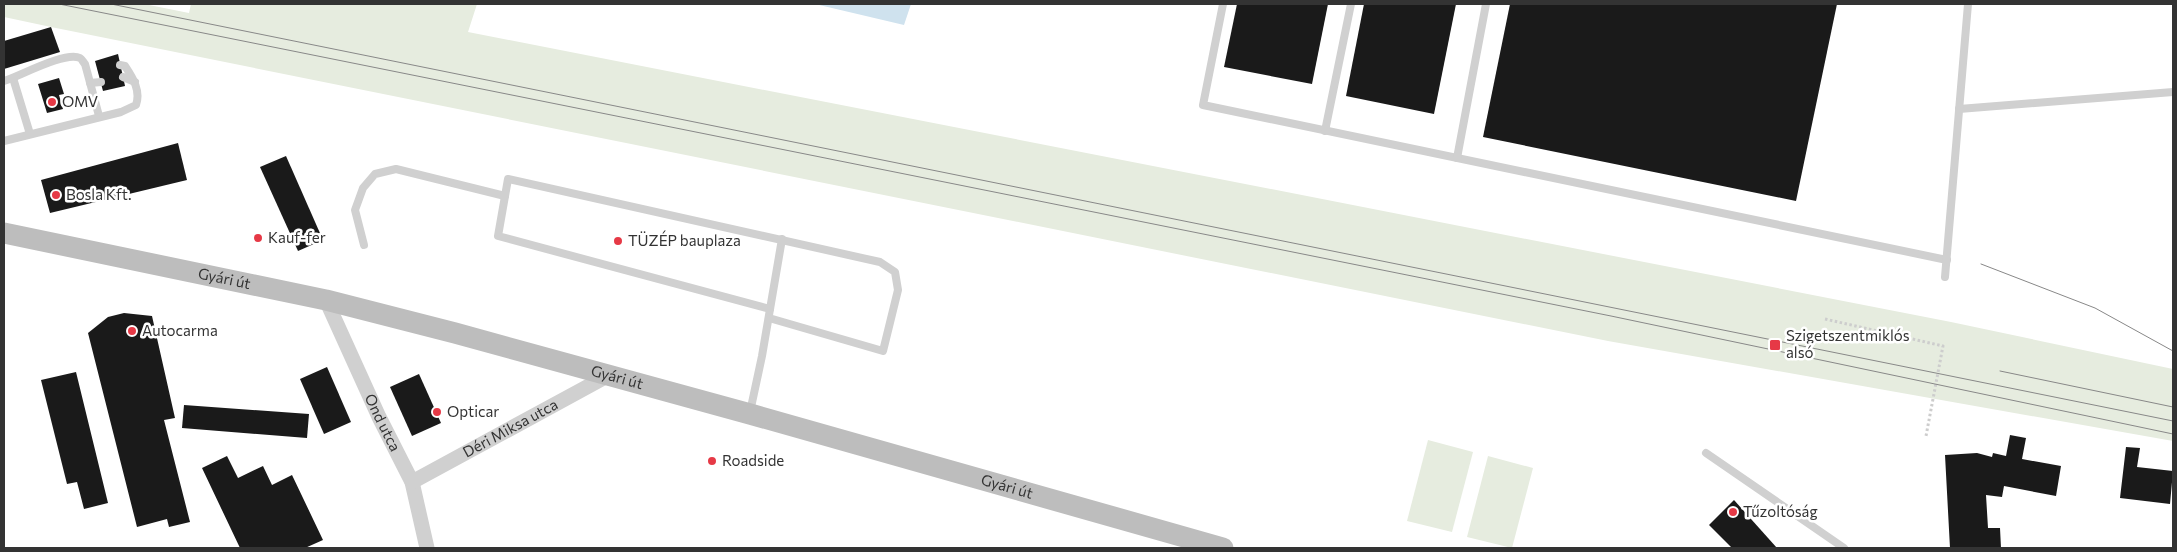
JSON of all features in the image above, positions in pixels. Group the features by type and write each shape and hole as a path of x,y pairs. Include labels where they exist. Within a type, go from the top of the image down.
{"street":[{"name":"Gyári út","path":"4,233 326,300 609,375 1223,548"},
{"name":"Ond utca","path":"326,300 379,417 412,482 427,548"},
{"name":"Déri Miksa utca","path":"412,482 609,375"}],"lane":[{"path":"1223,4 1203,105 1947,260"},
{"path":"1325,131 1351,4"},
{"path":"1457,158 1486,4"},
{"path":"1945,277 1968,4"},
{"path":"4,81 49,62 68,57 79,58 85,64 88,72 100,116"},
{"path":"4,141 122,112 136,105 138,98 135,82 126,66 120,65"},
{"path":"88,72 98,71"},
{"path":"123,77 135,82"},
{"path":"13,78 30,134"},
{"path":"90,83 101,82"},
{"path":"1959,109 2173,92"},
{"path":"364,245 355,210 363,188 375,174 396,169 505,196"},
{"path":"769,318 883,351 898,290 895,272 880,262 508,179 498,236 770,309"},
{"path":"750,414 782,239"},
{"path":"1706,453 1844,548"}],"path":[{"path":"1826,319 1943,346 1926,436"}],"shaded area":[{"path":"4,4 144,4 189,13 191,4 477,4 468,32 1951,322 2173,369 2173,441 1608,341 51,27 4,17"},
{"path":"1428,440 1473,452 1452,532 1407,521"},
{"path":"1488,456 1533,468 1512,548 1467,537"}],"water":[{"path":"815,4 911,4 904,25"}],"building":[{"path":"1237,4 1328,4 1312,84 1224,67"},
{"path":"1364,4 1456,4 1434,114 1346,96"},
{"path":"1510,4 1837,4 1796,201 1483,137"},
{"path":"51,27 60,52 4,69 4,41"},
{"path":"118,54 125,86 103,91 95,61"},
{"name":"OMV","path":"59,78 64,94 59,95 63,109 47,113 38,84"},
{"path":"178,143 187,180 50,213 41,180"},
{"path":"286,156 323,240 298,251 260,167"},
{"path":"124,313 152,316 175,418 164,420 190,522 169,527 167,519 137,527 88,333 108,317"},
{"path":"327,367 351,422 324,434 300,379"},
{"path":"76,372 108,503 84,509 77,482 67,484 41,380"},
{"path":"419,374 441,423 412,436 390,387"},
{"path":"184,405 309,414 307,438 182,428"},
{"path":"2010,435 2026,438 2022,459 2061,466 2056,496 2004,486 2002,497 1986,495 1988,528 2000,528 2001,548 1950,548 1945,455 1977,453 1992,457 1993,453 2006,456"},
{"path":"2126,447 2140,448 2137,467 2173,471 2170,504 2120,498"},
{"path":"227,456 238,478 263,466 272,485 292,475 323,540 305,548 240,548 202,468"},
{"name":"Tűzoltóság","path":"1734,500 1777,548 1732,548 1709,525"}],"tram line":[{"path":"59,4 1611,316 2173,434"},
{"path":"111,4 2173,421"},
{"path":"1981,264 2095,308 2173,351"},
{"path":"2000,371 2173,407"}],"place":[{"name":"OMV","path":"52,102"},
{"name":"Bosla Kft.","path":"56,195"},
{"name":"Kauf-fer","path":"258,238"},
{"name":"TÜZÉP bauplaza","path":"618,241"},
{"name":"Autocarma","path":"132,331"},
{"name":"Szigetszentmiklós alsó","path":"1775,345"},
{"name":"Opticar","path":"437,412"},
{"name":"Roadside","path":"712,461"},
{"name":"Tűzoltóság","path":"1733,512"}]}
